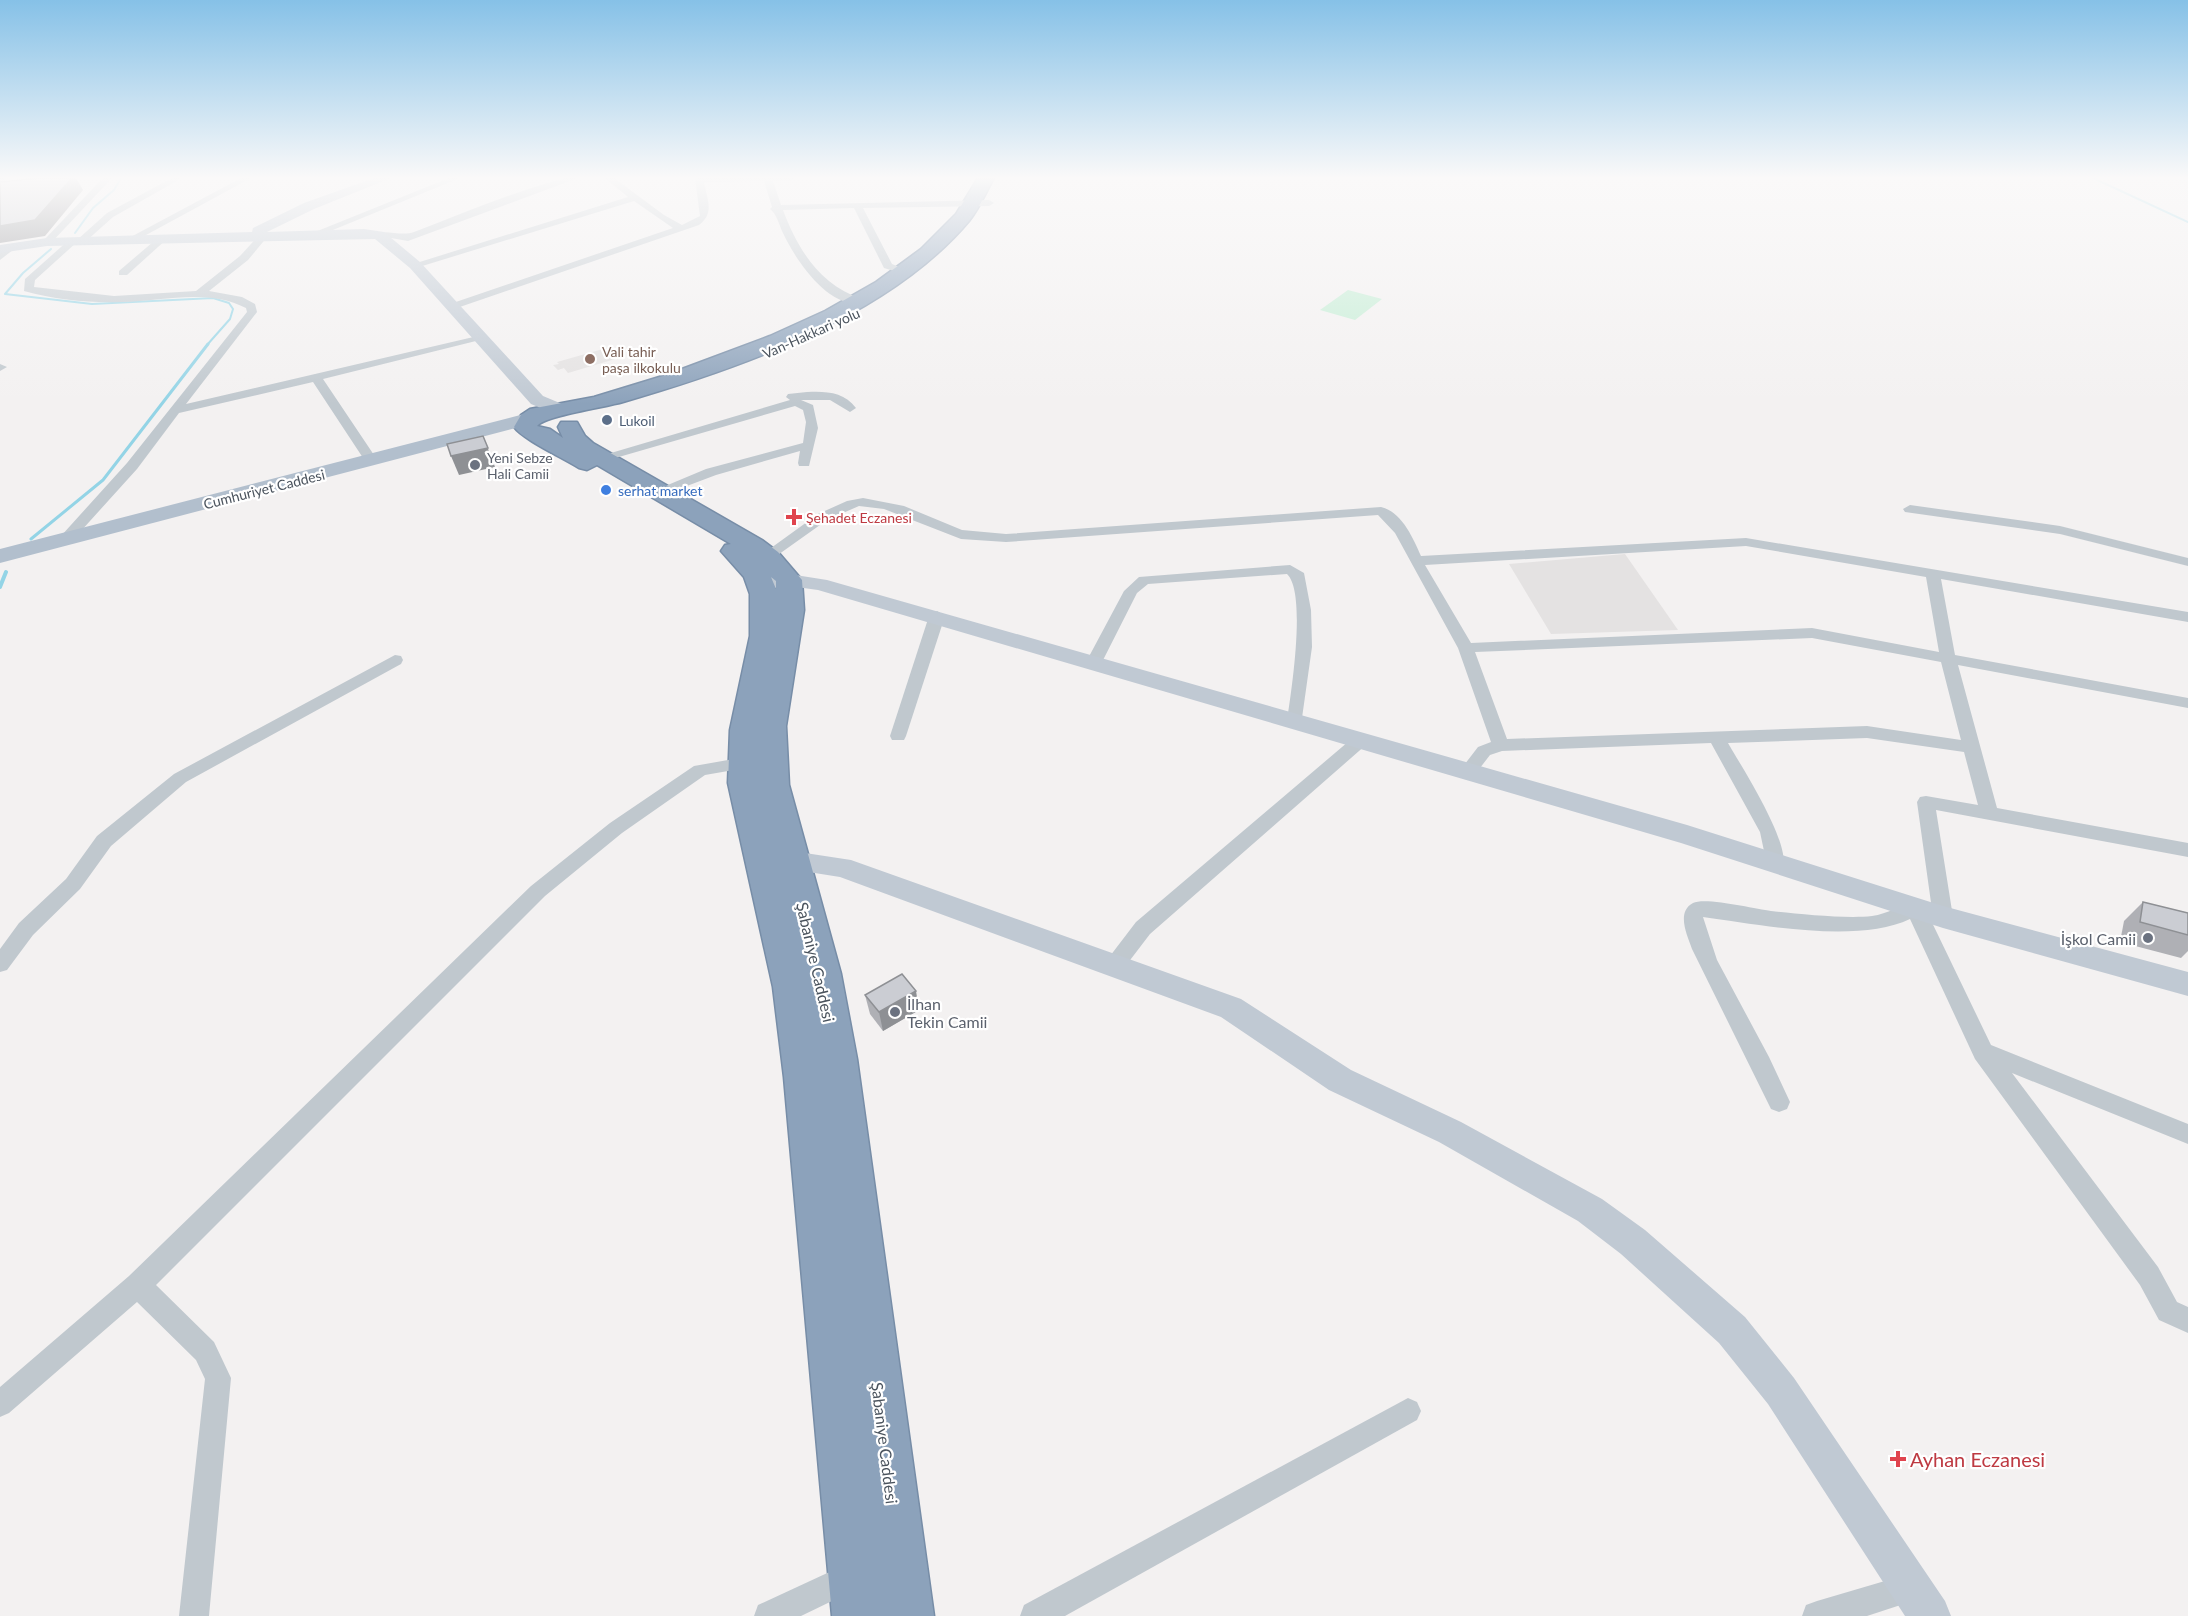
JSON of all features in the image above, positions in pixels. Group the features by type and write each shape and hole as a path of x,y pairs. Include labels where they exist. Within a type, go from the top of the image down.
{"highway":[{"path":"740,359 858,301 930,253"},
{"name":"Van-Hakkari yolu","path":"547,419 740,359 874,304 919,275 939,253"},
{"path":"547,419 600,458 734,535 768,572 764,636 748,714 745,763 746,800 792,987 859,1616"},
{"path":"547,419 717,540 768,572"},
{"name":"Şabaniye Caddesi","path":"768,572 790,610 771,726 771,760 777,805 822,974 837,1059 907,1616"}],"main road":[{"name":"Cumhuriyet Caddesi","path":"0,556 547,419"},
{"name":"Cumhuriyet Caddesi","path":"0,564 498,434 547,419"}],"street":[{"path":"62,253 30,279 28,289 108,300 198,294 229,296 244,301 251,306 252,312 108,495 66,539"},
{"path":"123,273 145,253"},
{"path":"198,294 247,253"},
{"path":"403,253 451,308 482,338 547,419"},
{"path":"415,265 453,253"},
{"path":"451,308 608,253"},
{"path":"801,253 814,276 830,291 847,299 858,301"},
{"path":"884,253 888,266 904,271"},
{"path":"174,411 482,338"},
{"path":"316,378 372,461"},
{"path":"780,405 792,397 823,396 846,401 850,408"},
{"path":"600,458 796,402 809,408 812,430 804,463"},
{"path":"658,492 711,472 808,444"},
{"path":"1501,745 1466,648 1416,561 1402,531 1392,517 1381,511 1006,538 976,537 956,533 892,507 863,502 830,513 788,540 768,572 937,616 1467,773 1687,835 1775,866 1943,917 2188,984"},
{"path":"1910,509 2060,530 2188,562"},
{"path":"1416,561 1746,542 2188,617"},
{"path":"1094,664 1131,591 1144,580 1290,569 1298,573 1303,593 1305,648 1295,721"},
{"path":"1932,572 1948,657 1989,814"},
{"path":"898,736 937,616"},
{"path":"1466,648 1812,633 2188,703"},
{"path":"0,964 26,929 73,884 104,841 180,778 394,660"},
{"path":"1467,773 1484,751 1501,745 1867,732 1971,747"},
{"path":"1716,736 1768,832 1775,866"},
{"path":"1114,966 1143,928 1360,740"},
{"path":"0,1404 138,1285 538,891 616,828 700,770 745,763"},
{"path":"1943,917 1926,802 2188,850"},
{"path":"792,861 842,867 1231,1008 1340,1080 1521,1170 1590,1210 1633,1242 1732,1330 1781,1390 1929,1616"},
{"path":"1915,908 1983,1052 2149,1276 2168,1311 2188,1320"},
{"path":"1779,1102 1768,1074 1711,969 1694,925 1693,914 1699,909 1774,919 1870,924 1890,920 1915,908"},
{"path":"1983,1052 2188,1134"},
{"path":"138,1285 205,1351 218,1378 194,1616"},
{"path":"1035,1616 1408,1411"},
{"path":"769,1616 855,1576"},
{"path":"1817,1616 1912,1588"}],"shaded area":[{"name":"Vali tahir paşa ilkokulu","path":"610,347 622,357 568,373 564,368 558,370 553,365 559,364 557,362"},
{"path":"1625,554 1678,630 1551,634 1509,564"}],"green space":[{"path":"1348,290 1382,299 1355,320 1320,310"}],"building":[{"path":"483,436 488,448 451,456 447,444"},
{"path":"2143,902 2188,913 2188,935 2140,922"},
{"path":"902,974 916,991 879,1012 865,995"}],"waterway":[{"path":"46,253 23,273 5,294 92,304 213,298 229,303 233,309 230,319 207,345"},
{"path":"31,539 103,480 208,344"},
{"path":"0,587 6,572"}],"place":[{"name":"Vali tahir paşa ilkokulu","path":"590,359"},
{"name":"Lukoil","path":"607,420"},
{"name":"Yeni Sebze Hali Camii","path":"475,465"},
{"name":"serhat market","path":"606,490"},
{"name":"Şehadet Eczanesi","path":"794,517"},
{"name":"İşkol Camii","path":"2148,938"},
{"name":"İlhan Tekin Camii","path":"895,1012"},
{"name":"Ayhan Eczanesi","path":"1898,1459"}]}
